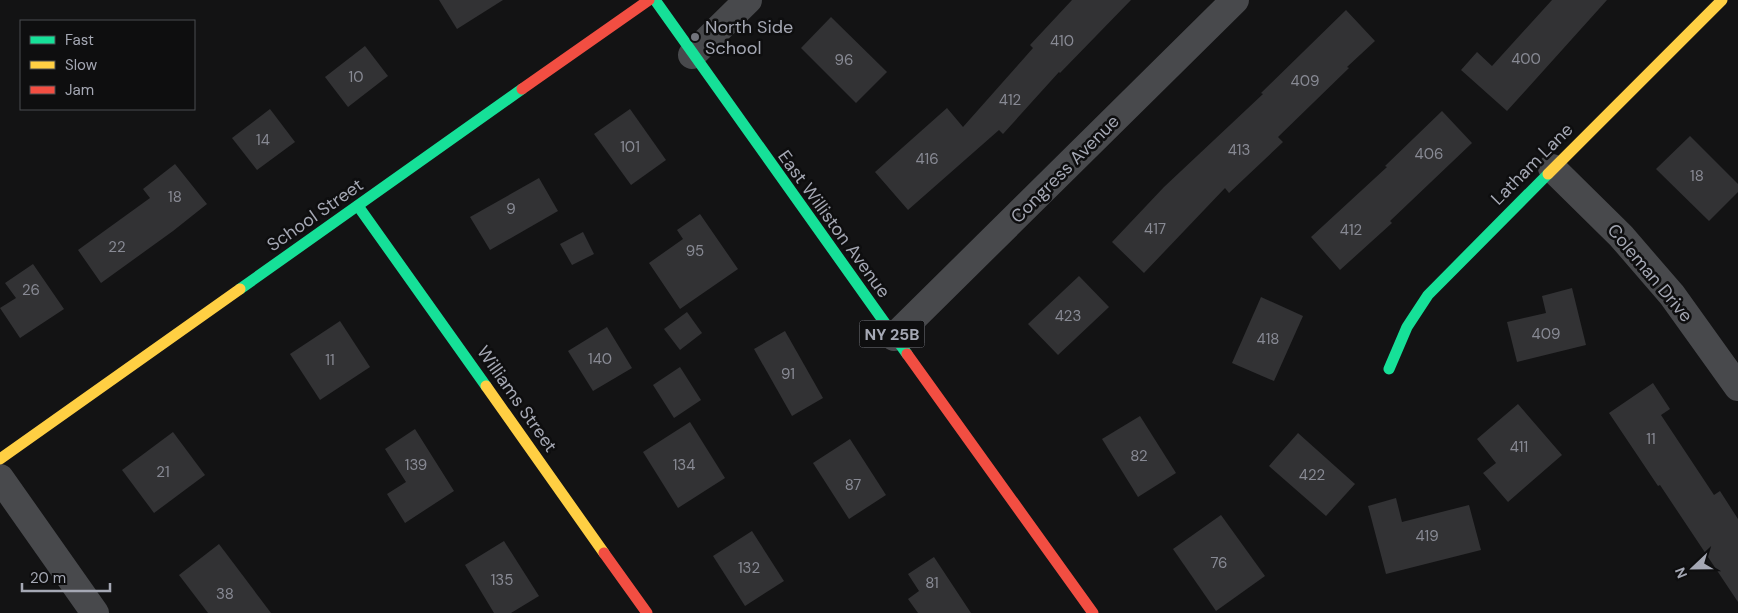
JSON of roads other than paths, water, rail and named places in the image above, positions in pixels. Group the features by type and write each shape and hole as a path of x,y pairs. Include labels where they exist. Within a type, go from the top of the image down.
{"street":[{"name":"School Street","path":"0,459 649,0"},
{"name":"East Williston Avenue","path":"655,0 692,55 1093,613"},
{"path":"692,55 748,0"},
{"name":"Congress Avenue","path":"894,337 1235,0"},
{"name":"Latham Lane","path":"1389,369 1407,327 1428,295 1552,168 1722,0"},
{"name":"Coleman Drive","path":"1552,168 1621,236 1665,288 1738,387"},
{"name":"Williams Street","path":"358,206 647,613"},
{"path":"0,478 95,613"}],"place":[{"name":"North Side School","path":"695,37"}]}
